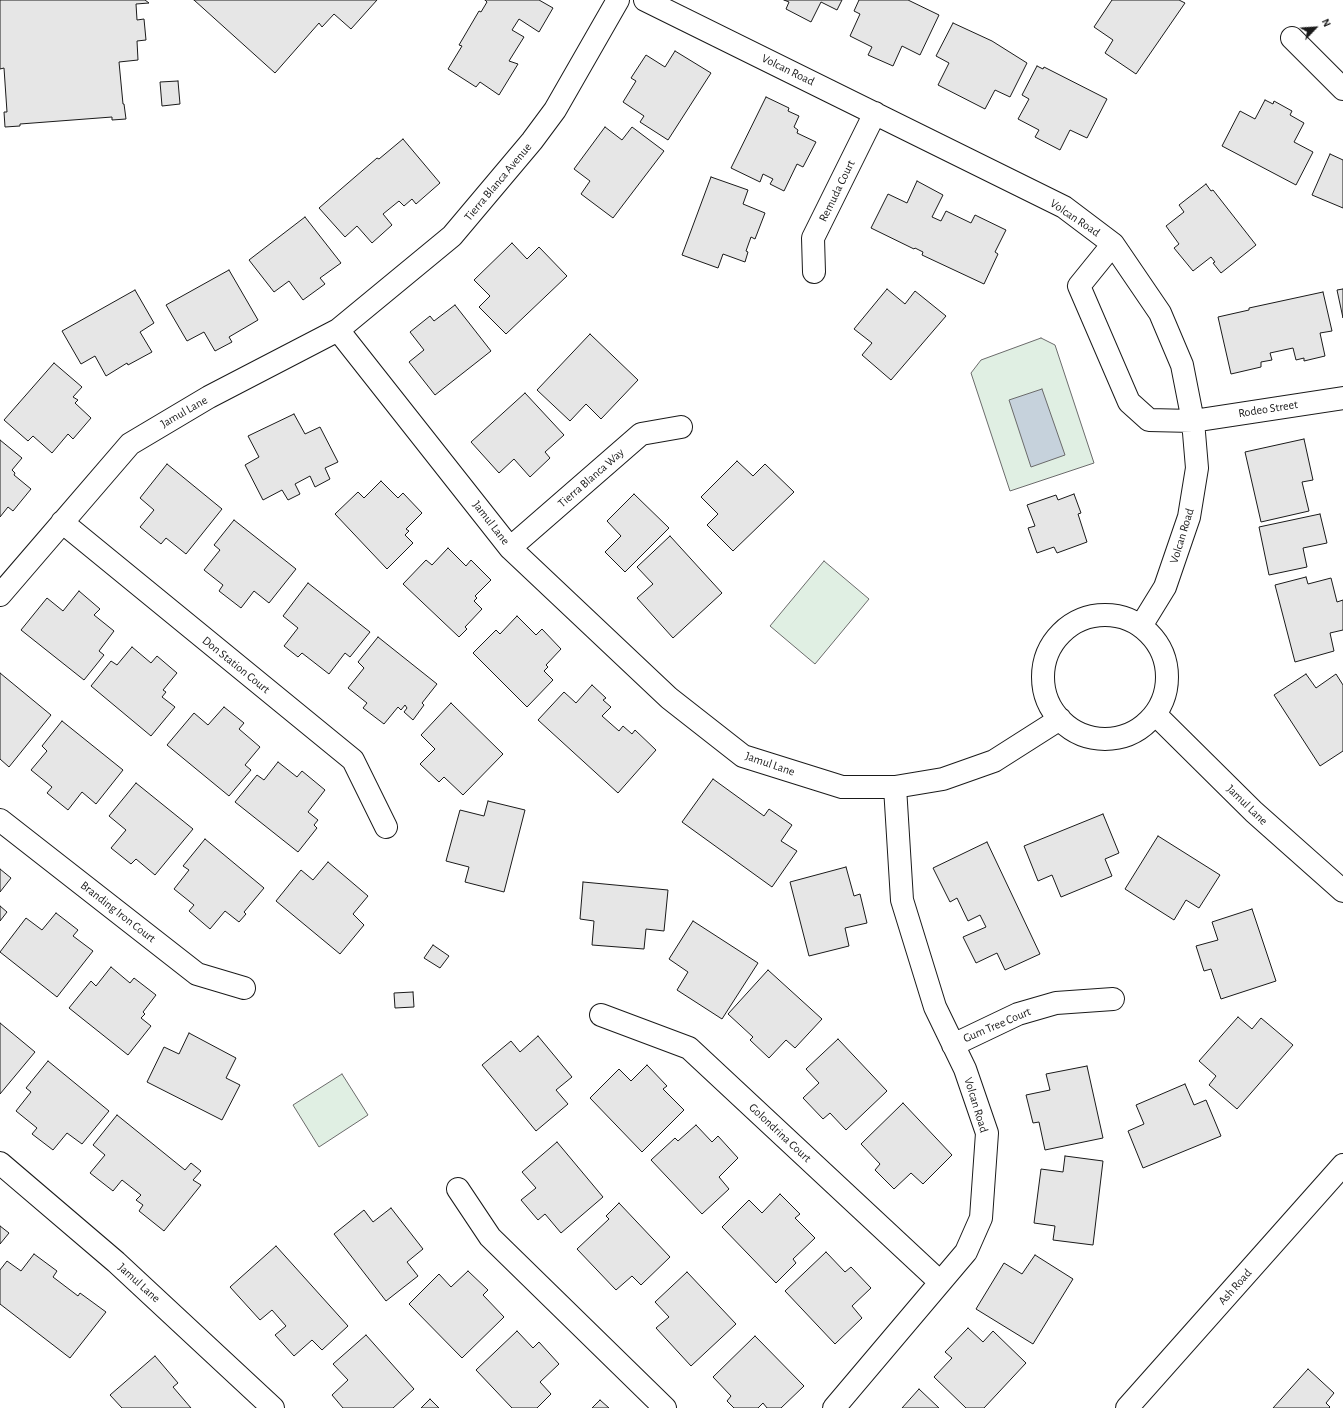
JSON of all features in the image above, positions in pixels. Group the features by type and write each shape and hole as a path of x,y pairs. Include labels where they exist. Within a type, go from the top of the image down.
{"street":[{"name":"Tierra Blanca Avenue","path":"338,330 457,230 532,141 555,110 618,0"},
{"name":"Volcan Road","path":"645,0 1064,207 1113,244 1160,313 1182,365 1193,421 1197,468 1190,517 1165,587 1141,626"},
{"path":"1292,38 1343,89"},
{"name":"Remuda Court","path":"814,272 813,238 875,113"},
{"name":"Rodeo Street","path":"1113,244 1080,286 1130,402 1149,420 1193,421 1343,398"},
{"name":"Jamul Lane","path":"0,595 130,444 209,397 338,330 510,548 669,698 743,756 842,787 894,787 942,780 994,761 1060,720"},
{"name":"Tierra Blanca Way","path":"510,548 641,434 681,427"},
{"name":"Don Station Court","path":"62,522 353,760 386,827"},
{"path":"1103,614 1123,617 1141,626 1155,640 1164,657 1168,677 1165,697 1155,714 1140,729 1120,738 1098,739 1077,732 1060,720 1049,703 1043,683 1044,663 1052,644 1065,628 1083,618 1103,614"},
{"name":"Jamul Lane","path":"1155,714 1254,812 1343,891"},
{"name":"Volcan Road","path":"834,1408 966,1252 982,1218 987,1133 965,1069 935,1007 902,900 894,787"},
{"name":"Branding Iron Court","path":"0,820 197,974 244,988"},
{"name":"Gum Tree Court","path":"953,1045 1018,1014 1056,1003 1113,999"},
{"name":"Golondrina Court","path":"601,1015 689,1048 940,1282"},
{"name":"Jamul Lane","path":"0,1163 116,1262 273,1408"},
{"name":"Ash Road","path":"1127,1408 1343,1165"},
{"path":"458,1189 490,1237 665,1408"}],"green space":[{"path":"1041,338 1055,345 1094,463 1010,491 971,373 981,360"},
{"path":"824,561 869,599 815,664 770,626"},
{"path":"342,1074 368,1115 319,1147 293,1105"}],"shaded area":[{"path":"1042,389 1065,455 1031,467 1009,400"}],"building":[{"path":"0,0 145,0 149,3 136,4 137,20 144,19 146,40 137,41 138,60 119,62 126,119 112,120 112,117 20,124 20,126 5,127 4,112 7,112 4,68 0,69"},
{"path":"194,0 377,0 351,29 334,14 322,27 319,23 275,73"},
{"path":"485,0 539,0 553,8 539,32 519,19 512,30 524,37 509,61 518,64 499,95 480,82 476,87 448,69 462,46 459,45 479,11 481,12 487,2"},
{"path":"784,0 842,0 837,10 821,2 811,22 786,9 789,2"},
{"path":"859,0 908,0 939,15 920,55 902,46 893,66 868,55 872,47 850,36 860,14 854,11"},
{"path":"1112,0 1179,0 1185,3 1136,74 1105,53 1113,40 1094,27"},
{"path":"953,23 992,41 1027,63 1010,97 995,90 985,109 938,85 949,63 936,56"},
{"path":"675,51 711,73 668,140 640,122 644,116 623,102 636,81 631,78 646,55 665,67"},
{"path":"1037,66 1043,69 1044,67 1107,99 1087,138 1070,130 1060,150 1035,137 1039,130 1018,119 1029,99 1022,95"},
{"path":"178,81 180,104 162,106 160,82"},
{"path":"766,97 789,108 788,111 799,116 794,127 798,130 797,133 816,142 803,167 797,164 784,191 770,184 773,179 763,174 760,182 731,168"},
{"path":"1265,100 1273,104 1274,101 1292,111 1290,115 1304,123 1294,142 1313,152 1296,185 1222,146 1240,111 1255,119"},
{"path":"605,127 622,140 632,127 664,151 613,218 581,194 590,181 574,169"},
{"path":"403,139 440,183 416,204 412,199 404,206 399,201 383,214 392,225 372,243 357,226 345,237 319,208 377,158 379,159"},
{"path":"1330,154 1343,160 1343,208 1312,195"},
{"path":"711,177 748,190 743,204 765,213 755,239 751,237 746,251 748,252 745,262 723,254 718,268 682,255"},
{"path":"917,181 943,195 932,217 941,221 946,211 971,223 975,215 1006,230 995,252 998,254 984,284 922,255 923,252 915,248 914,249 871,228 888,194 907,203"},
{"path":"1206,184 1211,191 1213,190 1256,245 1221,273 1213,263 1215,262 1211,257 1193,271 1174,248 1179,244 1166,226 1184,212 1179,205"},
{"path":"305,217 341,263 320,278 325,284 303,300 289,281 274,292 249,260"},
{"path":"512,243 527,259 539,247 567,276 506,334 479,307 490,296 474,280"},
{"path":"229,270 258,320 229,337 232,342 215,351 204,332 187,341 166,305"},
{"path":"887,289 905,304 915,291 946,316 891,380 862,355 872,343 854,329"},
{"path":"1343,289 1343,318 1337,290"},
{"path":"135,290 154,323 140,332 152,352 128,365 127,363 106,376 95,356 81,364 62,331"},
{"path":"1323,292 1332,331 1320,333 1325,356 1304,361 1304,358 1296,360 1293,348 1270,353 1272,360 1261,362 1261,367 1231,374 1218,317 1249,310 1249,308"},
{"path":"455,305 491,351 435,395 409,362 424,350 410,332 430,316 434,321"},
{"path":"590,334 638,380 601,419 586,404 570,421 537,390"},
{"path":"54,363 82,387 73,397 78,400 75,403 91,418 73,439 68,434 52,453 33,436 28,441 4,420"},
{"path":"525,393 564,435 545,452 550,458 530,477 514,459 499,473 471,442"},
{"path":"294,414 305,434 320,427 338,462 325,468 330,479 315,487 310,476 295,484 300,494 288,500 282,490 263,500 245,465 259,457 248,436"},
{"path":"1304,439 1313,480 1302,482 1309,511 1261,522 1245,452"},
{"path":"0,440 22,458 12,470 15,473 14,475 31,489 13,511 8,507 0,517"},
{"path":"737,461 753,476 765,464 794,492 733,551 707,525 718,514 701,497"},
{"path":"167,464 222,509 186,554 166,538 161,544 140,527 154,510 140,498"},
{"path":"381,481 398,498 403,493 422,513 406,529 409,531 405,535 413,543 387,569 335,514 358,492 364,498"},
{"path":"634,494 669,528 625,572 605,552 621,536 607,521"},
{"path":"1074,494 1081,513 1078,514 1087,542 1057,553 1054,547 1037,553 1028,528 1035,526 1027,505 1056,495 1058,500"},
{"path":"1320,514 1327,543 1303,548 1307,567 1269,575 1259,527"},
{"path":"234,520 296,569 269,603 254,591 241,608 219,591 223,585 204,570 220,550 214,545"},
{"path":"670,536 722,593 673,638 637,598 653,584 637,567"},
{"path":"448,548 466,566 471,560 491,580 475,596 477,598 474,601 482,609 465,627 467,629 459,637 403,584 426,560 432,565"},
{"path":"1306,577 1308,584 1331,578 1337,602 1343,600 1343,630 1330,633 1334,651 1295,662 1275,585"},
{"path":"308,583 370,632 350,657 345,653 329,674 302,653 298,657 284,646 298,628 283,616"},
{"path":"79,591 100,609 94,615 114,631 99,651 104,655 84,680 21,630 47,598 63,611"},
{"path":"517,616 536,635 542,629 561,649 546,665 548,667 544,671 553,680 527,707 473,653 496,630 500,634"},
{"path":"378,637 437,684 422,703 424,705 413,720 404,712 407,708 405,705 401,710 398,707 384,724 363,708 367,703 348,688 364,668 358,662"},
{"path":"132,647 151,663 157,656 177,673 163,690 166,692 162,697 175,707 151,736 91,686 111,661 117,665"},
{"path":"0,673 51,715 9,767 0,759"},
{"path":"1306,674 1316,688 1336,674 1343,685 1343,751 1320,766 1274,695"},
{"path":"592,685 606,698 603,700 611,707 602,716 619,731 623,726 632,734 635,730 656,750 618,793 538,720 564,692 576,703"},
{"path":"451,703 503,754 463,795 444,777 439,782 420,764 435,749 421,735"},
{"path":"224,707 244,723 239,729 260,747 245,765 251,770 229,796 167,745 194,713 208,725"},
{"path":"62,721 123,770 96,804 82,792 68,810 47,793 52,787 31,770 47,751 42,746"},
{"path":"278,762 297,777 302,771 325,790 308,812 318,820 314,825 317,828 298,852 235,802 257,775 264,780"},
{"path":"713,779 764,816 769,809 792,825 781,841 797,851 772,887 682,822"},
{"path":"136,783 193,829 155,875 136,859 131,864 111,848 126,830 109,816"},
{"path":"488,801 525,810 504,892 465,882 469,867 446,861 460,810 484,816"},
{"path":"1103,814 1119,853 1105,859 1112,876 1061,897 1052,875 1038,881 1024,846"},
{"path":"1158,836 1220,875 1199,908 1186,900 1174,920 1125,889"},
{"path":"205,839 264,888 244,912 246,914 239,922 225,911 210,929 189,911 194,905 174,889 189,870 183,866"},
{"path":"987,842 1040,954 1005,970 997,953 976,963 963,937 986,927 980,915 968,921 957,898 950,902 933,868"},
{"path":"328,862 368,896 353,914 364,925 340,954 276,901 301,870 313,880"},
{"path":"846,867 854,896 860,894 867,923 845,928 849,946 809,956 790,882"},
{"path":"0,869 11,878 0,892"},
{"path":"583,882 668,890 664,931 646,929 644,949 592,945 594,921 580,919"},
{"path":"0,906 7,912 0,921"},
{"path":"1252,909 1276,981 1221,999 1211,969 1204,971 1196,946 1218,940 1212,922"},
{"path":"56,913 78,930 73,936 93,951 57,997 0,952 26,918 42,930"},
{"path":"693,921 758,963 722,1019 677,990 688,972 669,959"},
{"path":"433,945 449,956 440,968 424,958"},
{"path":"111,967 130,983 134,978 156,995 143,1012 145,1014 141,1018 151,1026 128,1055 69,1008 91,981 96,986"},
{"path":"768,970 822,1019 795,1048 786,1040 769,1058 750,1040 753,1037 728,1014"},
{"path":"413,992 414,1007 395,1008 394,993"},
{"path":"1238,1017 1252,1029 1261,1018 1293,1045 1237,1109 1209,1085 1216,1076 1199,1061"},
{"path":"0,1023 35,1052 0,1094"},
{"path":"189,1033 236,1058 226,1078 240,1085 222,1120 147,1082 164,1047 179,1054"},
{"path":"538,1036 572,1077 556,1090 568,1104 536,1131 482,1065 511,1041 520,1052"},
{"path":"838,1039 887,1091 846,1130 830,1113 823,1119 803,1098 819,1083 806,1069"},
{"path":"48,1061 109,1111 82,1144 67,1133 53,1150 32,1134 37,1128 16,1111 31,1092 26,1088"},
{"path":"647,1065 667,1086 663,1089 684,1110 642,1152 590,1098 619,1069 631,1081"},
{"path":"1087,1066 1103,1138 1045,1150 1039,1122 1033,1123 1026,1095 1050,1090 1046,1074"},
{"path":"1185,1084 1194,1105 1206,1100 1221,1136 1143,1168 1128,1131 1144,1124 1136,1105"},
{"path":"903,1103 952,1155 923,1184 911,1173 894,1189 875,1170 880,1164 861,1144"},
{"path":"117,1115 185,1170 191,1163 201,1171 193,1180 201,1185 164,1231 139,1211 143,1205 136,1200 141,1195 122,1180 113,1191 90,1173 105,1155 93,1145"},
{"path":"696,1125 712,1142 718,1136 738,1158 719,1177 729,1189 702,1214 651,1160 675,1138 678,1141"},
{"path":"557,1142 603,1197 561,1233 545,1214 538,1220 521,1200 536,1188 522,1172"},
{"path":"1065,1156 1103,1161 1093,1245 1053,1240 1055,1226 1034,1223 1041,1169 1063,1172"},
{"path":"780,1194 800,1214 795,1218 815,1238 793,1259 796,1263 776,1283 722,1227 749,1200 762,1213"},
{"path":"619,1203 670,1257 641,1285 632,1276 616,1290 577,1249 609,1219 606,1216"},
{"path":"391,1208 423,1249 407,1262 418,1276 386,1301 334,1234 364,1210 373,1222"},
{"path":"0,1226 9,1233 0,1244"},
{"path":"276,1246 348,1326 322,1350 312,1340 294,1356 275,1335 286,1326 272,1310 260,1320 230,1287"},
{"path":"826,1252 845,1272 851,1267 871,1288 852,1306 862,1318 835,1344 785,1291"},
{"path":"34,1254 57,1271 53,1277 78,1296 80,1293 106,1312 70,1358 0,1304 0,1270 7,1261 21,1271"},
{"path":"1035,1255 1073,1279 1033,1344 976,1309 1004,1263 1022,1274"},
{"path":"468,1271 488,1290 483,1295 504,1317 462,1358 409,1304 439,1274 451,1287"},
{"path":"687,1272 736,1324 691,1366 656,1328 669,1317 655,1302"},
{"path":"968,1328 983,1342 993,1331 1026,1363 984,1408 966,1408 934,1377 952,1358 945,1352"},
{"path":"517,1331 533,1348 539,1342 559,1364 540,1382 551,1394 537,1408 512,1408 476,1370"},
{"path":"366,1335 414,1389 393,1408 343,1408 332,1395 348,1380 333,1364"},
{"path":"755,1336 804,1386 781,1408 767,1408 763,1403 758,1408 734,1408 727,1401 731,1396 713,1377"},
{"path":"155,1356 178,1383 173,1387 191,1408 122,1408 110,1395"},
{"path":"1308,1369 1334,1393 1326,1403 1330,1407 1273,1408"},
{"path":"919,1389 939,1408 902,1408"},
{"path":"430,1399 439,1408 421,1408"},
{"path":"600,1400 609,1408 592,1408"}]}
